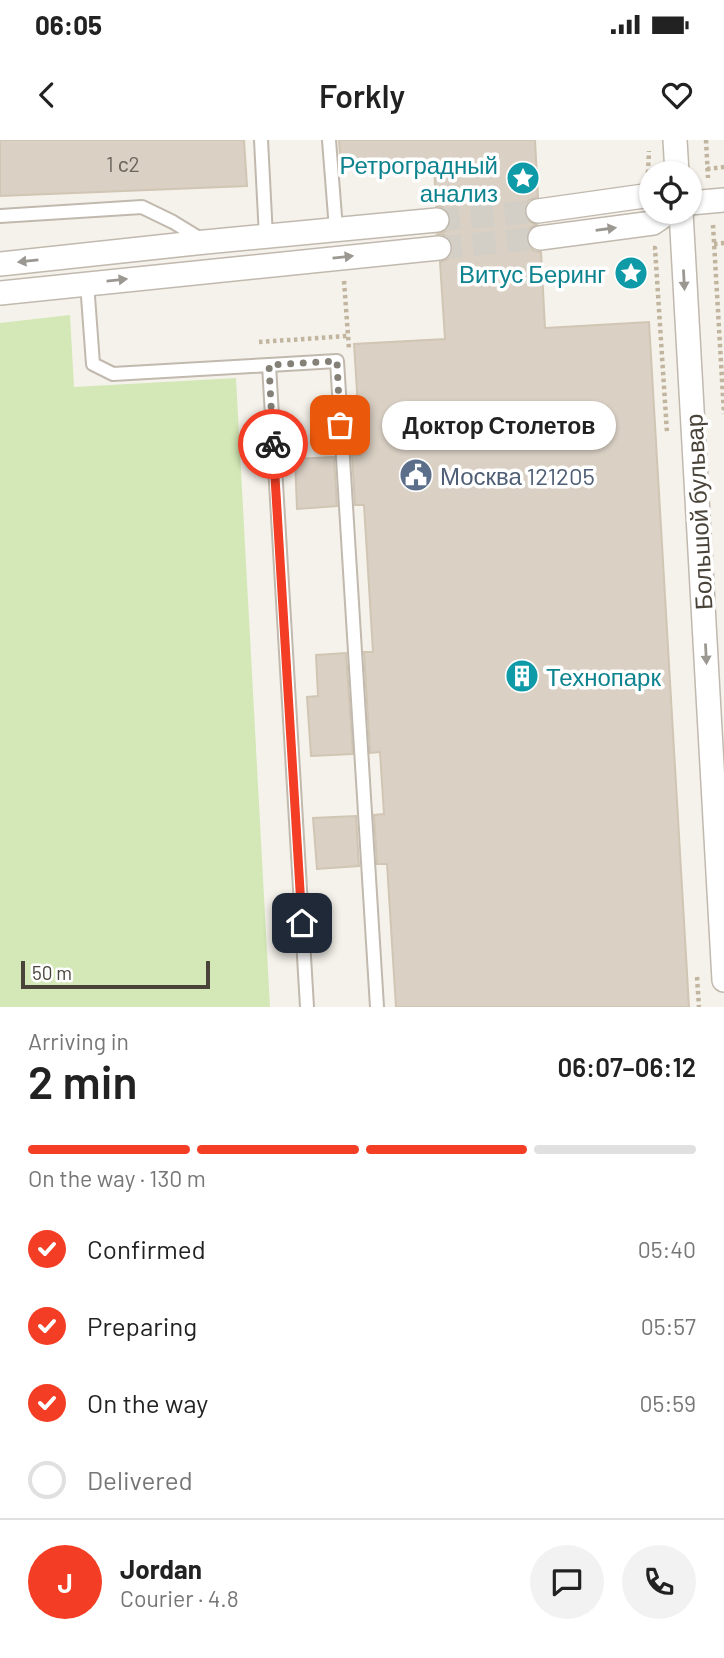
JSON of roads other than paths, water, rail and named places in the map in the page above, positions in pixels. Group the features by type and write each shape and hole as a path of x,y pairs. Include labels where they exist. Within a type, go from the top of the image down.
{"street":[{"path":"675,140 676,161"},
{"path":"538,211 639,197"},
{"path":"0,264 437,220"},
{"path":"540,238 645,224"},
{"name":"Большой бульвар","path":"682,224 724,980"},
{"path":"0,293 439,247"}],"lane":[{"path":"261,140 266,237"},
{"path":"329,140 336,229"},
{"path":"0,216 142,207 205,242"},
{"path":"87,283 93,364 113,374 337,361 377,1007"},
{"path":"269,365 307,1007"}],"tunnel":[{"path":"437,220 538,211"},
{"path":"439,248 540,238"}],"place":[{"name":"Ретроградный анализ","path":"523,178"},
{"name":"Витус Беринг","path":"631,273"},
{"name":"Доктор Столетов","path":"340,425"},
{"name":"Москва 121205","path":"416,475"},
{"name":"Технопарк","path":"522,676"}]}
